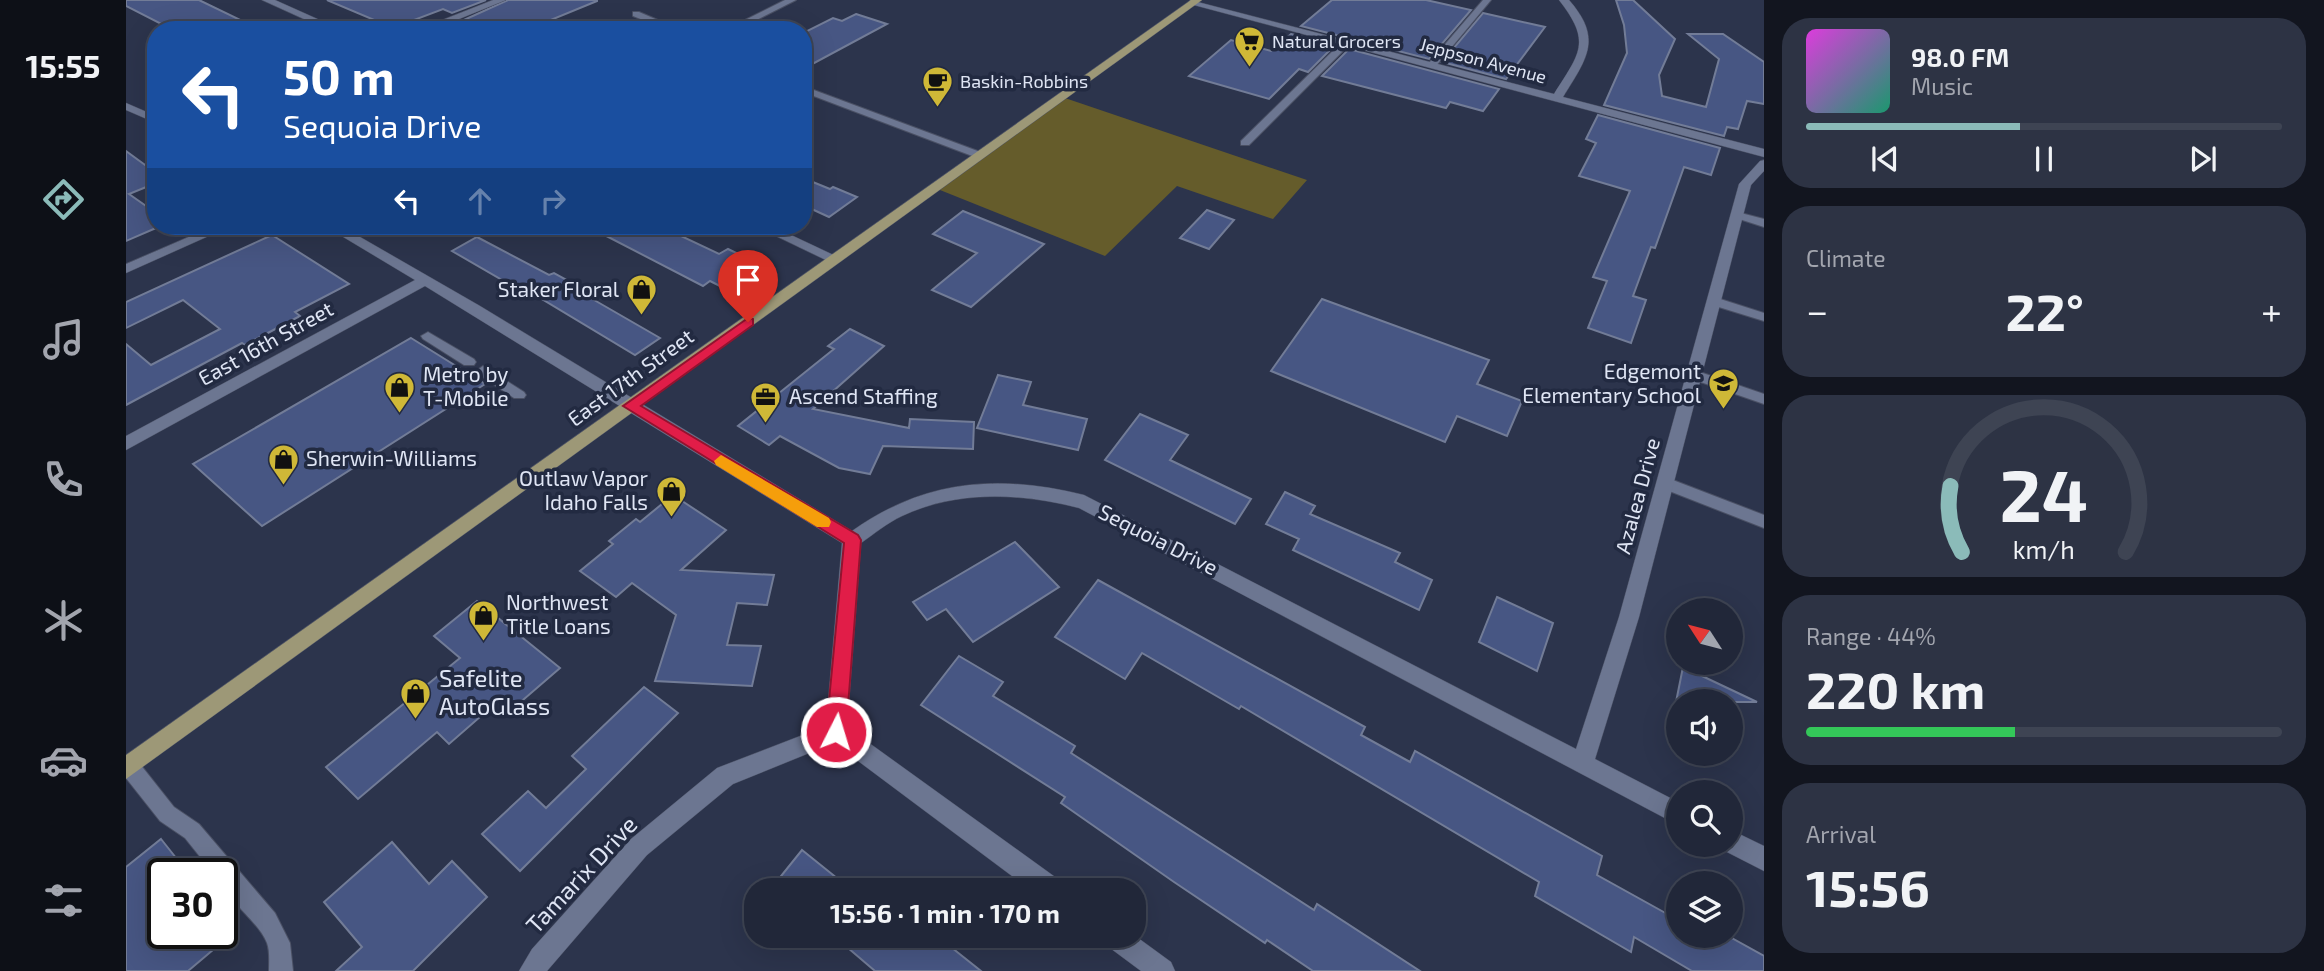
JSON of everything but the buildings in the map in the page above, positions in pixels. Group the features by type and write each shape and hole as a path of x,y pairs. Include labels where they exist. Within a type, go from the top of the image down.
{"main road":[{"name":"East 17th Street","path":"127,767 1195,1"}],"street":[{"path":"267,0 316,21"},
{"path":"445,21 500,0"},
{"path":"1557,98 1583,55 1586,31 1575,11 1564,0"},
{"name":"Jeppson Avenue","path":"1195,1 1764,153"},
{"path":"126,106 147,116"},
{"name":"Azalea Drive","path":"1582,764 1629,617 1745,184 1764,164"},
{"path":"126,269 203,235"},
{"path":"348,235 852,540 836,732 1035,878"},
{"path":"782,235 835,259"},
{"name":"East 16th Street","path":"126,444 426,280"},
{"name":"Sequoia Drive","path":"852,540 896,511 919,502 976,490 1017,488 1084,502 1666,808"},
{"name":"Tamarix Drive","path":"532,971 639,847 725,776 836,732"},
{"path":"1743,848 1764,859"},
{"path":"1131,948 1163,971"}],"lane":[{"path":"748,21 792,0"},
{"path":"1432,65 1487,0"},
{"path":"636,14 654,21"},
{"path":"1245,143 1346,43"},
{"path":"812,92 979,155"},
{"path":"1737,215 1764,223"},
{"path":"1714,301 1764,317"},
{"path":"428,336 469,362"},
{"path":"483,371 519,395"},
{"path":"1694,375 1764,399"},
{"path":"1665,483 1764,522"},
{"path":"127,767 167,814 192,831 267,921 279,943 281,971"}],"shaded area":[{"path":"1062,97 1307,180 1273,219 1177,186 1105,256 935,188"}],"slow traffic":[{"path":"721,461 823,522"}],"place":[{"name":"Natural Grocers","path":"1249,69"},
{"name":"Baskin-Robbins","path":"937,109"},
{"name":"Staker Floral","path":"642,317"},
{"name":"Edgemont Elementary School","path":"1724,411"},
{"name":"Metro by T-Mobile","path":"400,414"},
{"name":"Ascend Staffing","path":"766,424"},
{"name":"Sherwin-Williams","path":"283,486"},
{"name":"Outlaw Vapor Idaho Falls","path":"671,518"},
{"name":"Northwest Title Loans","path":"483,642"},
{"name":"Safelite AutoGlass","path":"416,720"}],"route":[{"path":"748,322 631,406 852,540 836,732"}]}
